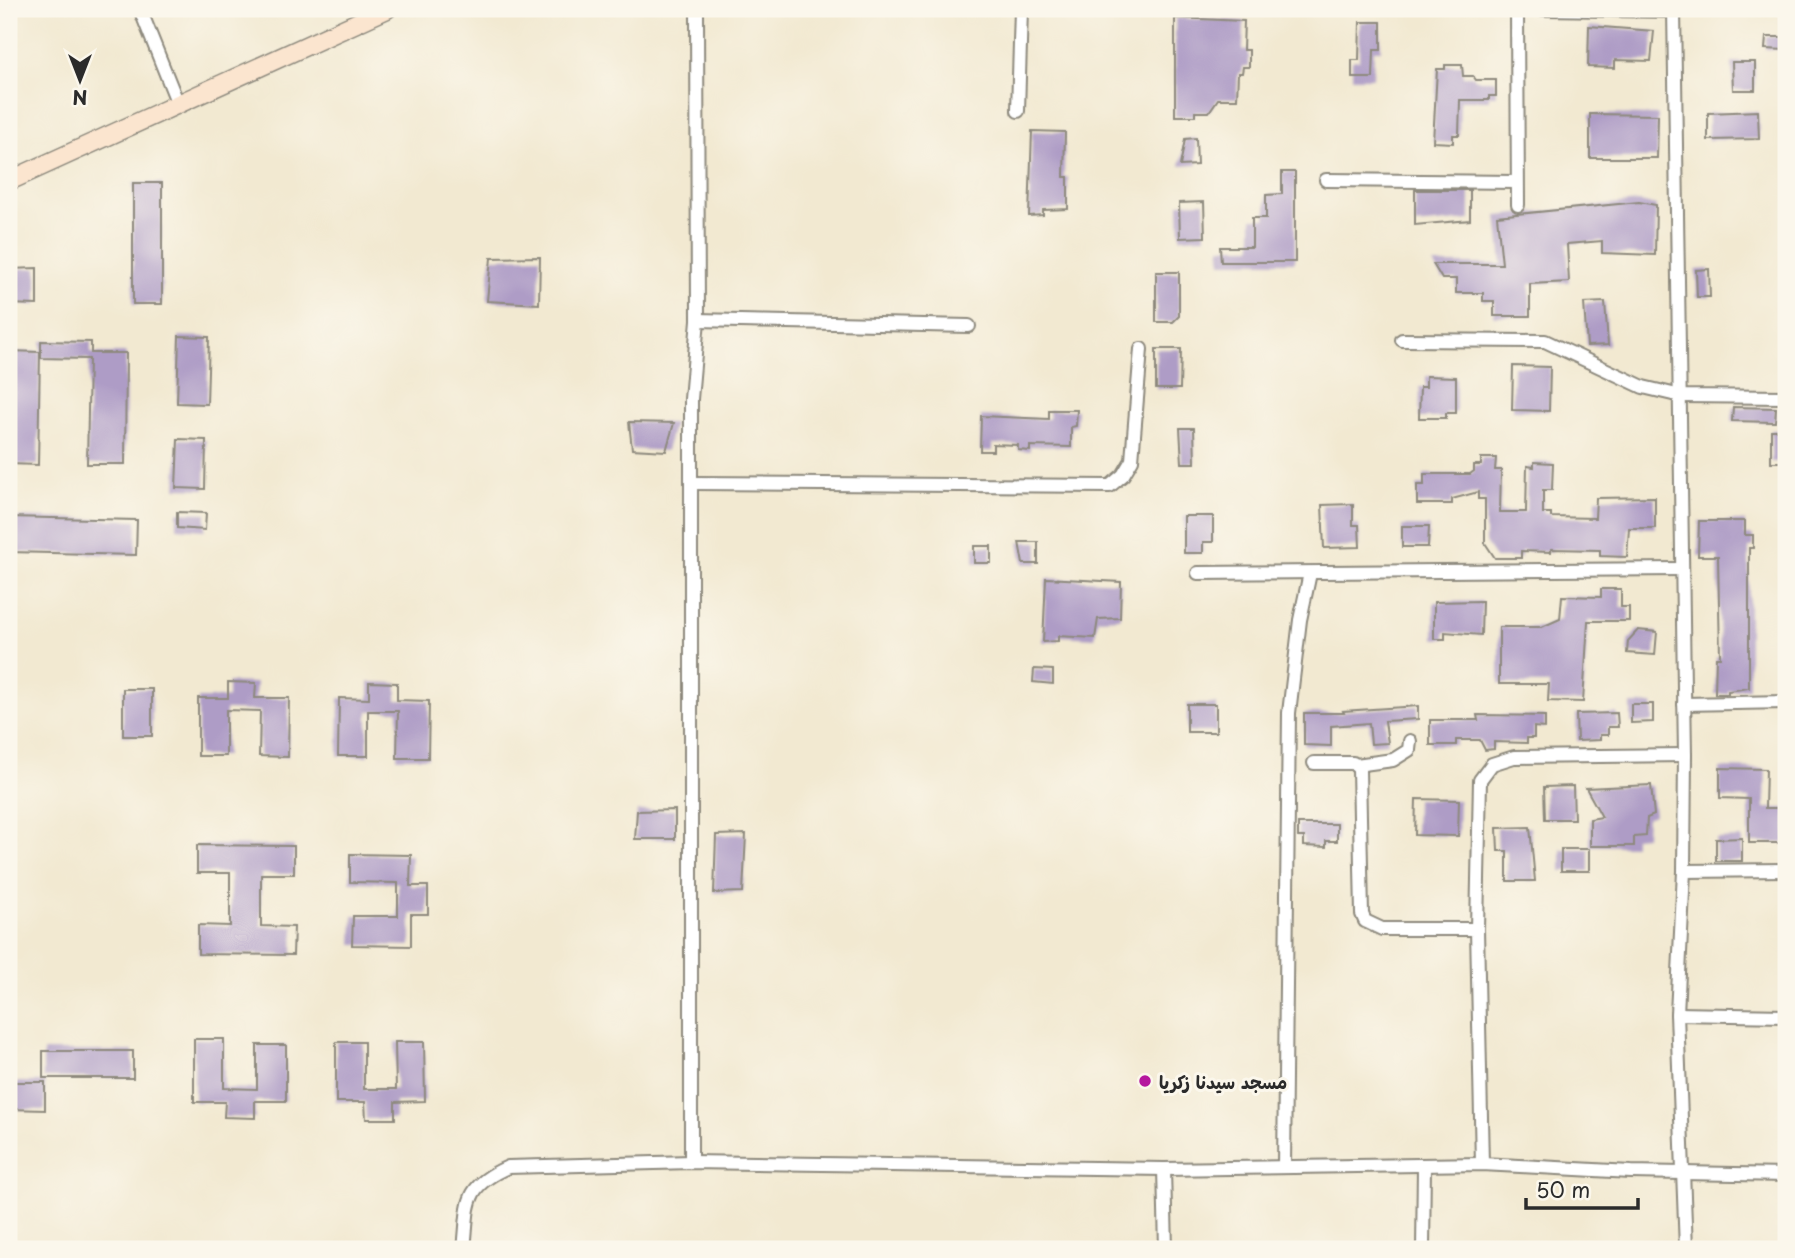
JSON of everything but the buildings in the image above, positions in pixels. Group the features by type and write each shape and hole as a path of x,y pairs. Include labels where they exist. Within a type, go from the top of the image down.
{"street":[{"path":"140,9 178,104"},
{"path":"9,181 387,9"},
{"path":"691,1162 691,399 698,320 697,9"},
{"path":"1018,111 1021,9"},
{"path":"1517,9 1517,205"},
{"path":"1543,9 1674,10 1685,755 1684,870 1677,1014 1686,1249"},
{"path":"1326,180 1516,182"},
{"path":"698,320 969,326"},
{"path":"1402,340 1545,341 1643,387 1681,396 1786,397"},
{"path":"691,483 1110,486 1123,475 1132,460 1141,349"},
{"path":"1198,573 1682,569"},
{"path":"1284,1167 1289,713 1300,620 1310,573"},
{"path":"1684,704 1786,702"},
{"path":"1314,763 1356,765 1401,758 1409,750 1410,741"},
{"path":"1482,1164 1477,929 1480,780 1492,764 1514,757 1685,755"},
{"path":"1356,765 1359,769 1362,914 1365,921 1382,929 1477,929"},
{"path":"1684,870 1786,870"},
{"path":"1677,1014 1786,1016"},
{"path":"464,1249 472,1191 484,1177 508,1167 691,1162 1164,1169 1482,1164 1682,1174 1786,1175"},
{"path":"1423,1249 1424,1167"},
{"path":"1164,1169 1166,1249"}],"place":[{"name":"مسجد سيدنا زكريا","path":"1145,1081"}]}
